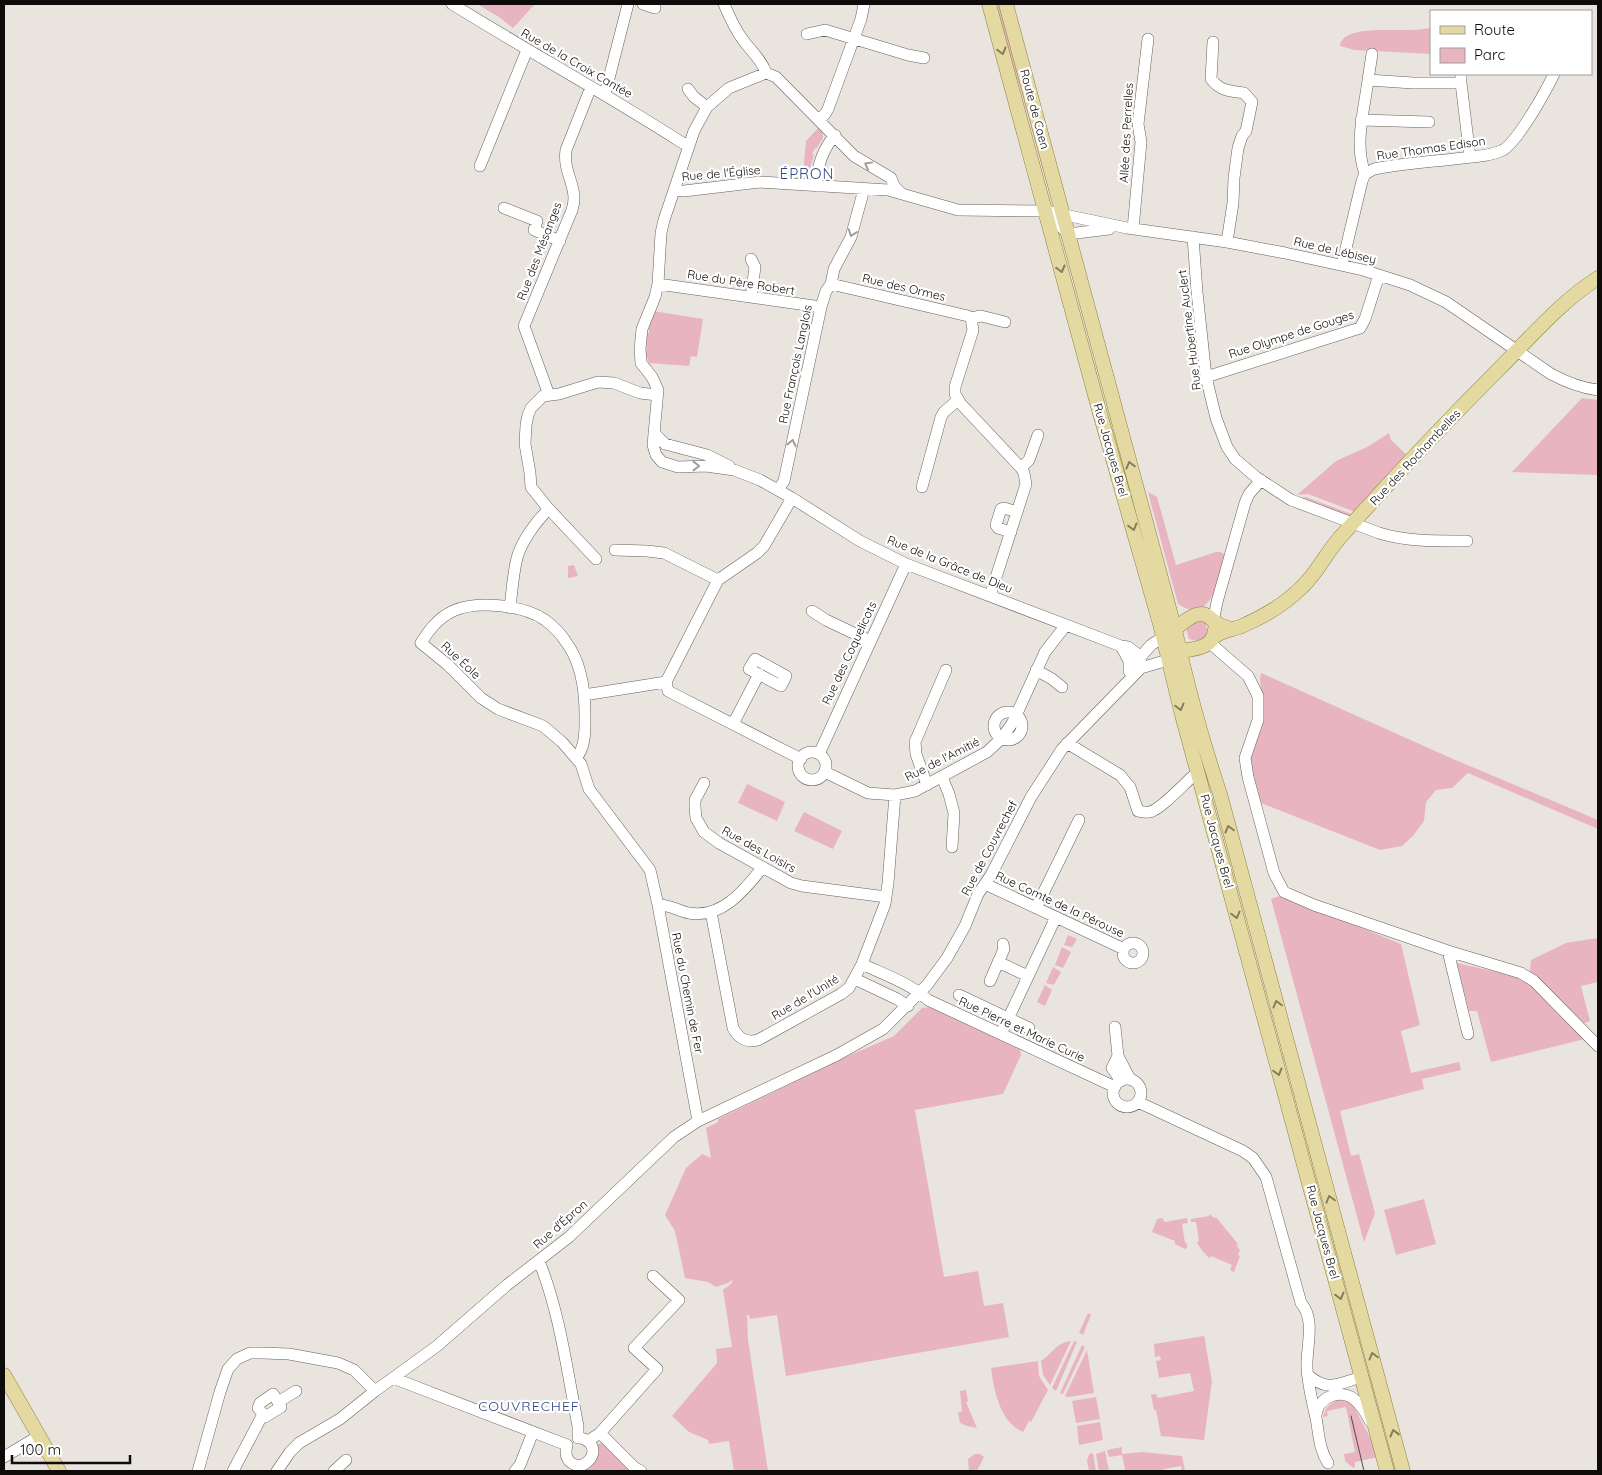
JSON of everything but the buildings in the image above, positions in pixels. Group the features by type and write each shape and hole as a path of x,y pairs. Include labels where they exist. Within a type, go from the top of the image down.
{"main road":[{"name":"Route de Caen","path":"989,4 1042,211"},
{"name":"Route de Caen","path":"1006,4 1063,215"},
{"name":"Rue Jacques Brel","path":"1042,211 1162,641"},
{"name":"Rue Jacques Brel","path":"1063,215 1175,630 1174,656 1196,777 1387,1471"},
{"name":"Rue des Rochambelles","path":"1174,656 1200,648 1212,640 1218,633 1248,623 1284,603 1311,578 1343,533 1412,457 1564,304 1598,278"},
{"path":"1170,612 1209,617 1213,622 1215,631 1212,640"},
{"path":"1174,656 1162,641 1195,616"},
{"path":"1213,622 1230,629"},
{"name":"Rue Jacques Brel","path":"1174,656 1386,1402 1403,1471"},
{"path":"4,1375 59,1471"},
{"path":"1362,1378 1386,1402"}],"street":[{"name":"Rue de la Croix Cantée","path":"452,4 689,146"},
{"path":"604,94 625,4"},
{"path":"643,4 655,8"},
{"path":"724,4 736,30 761,62 766,73 776,77 854,156 891,178 894,186 901,193"},
{"path":"818,120 828,109 864,4"},
{"path":"807,34 825,30 924,58"},
{"name":"Allée des Perrelles","path":"1130,228 1142,142 1138,124 1148,39"},
{"path":"1213,42 1211,79 1224,90 1244,93 1252,102 1246,131 1238,148 1227,242"},
{"path":"480,166 527,50"},
{"path":"1365,174 1360,160 1361,120 1372,54"},
{"path":"674,190 694,131 707,107 729,88 766,73"},
{"name":"Rue Thomas Edison","path":"1342,265 1360,187 1365,174 1374,169 1388,166 1470,157 1503,150 1513,141 1548,88 1554,75"},
{"path":"1368,80 1413,83 1461,78 1470,157"},
{"name":"Rue des Mésanges","path":"549,395 524,326 572,210 574,197 566,168 566,150 591,87"},
{"path":"688,88 694,97 707,107"},
{"path":"1361,120 1429,122"},
{"path":"816,186 820,160 827,145 835,135"},
{"name":"Rue de l'Église","path":"657,395 658,390 655,382 642,363 640,349 642,329 655,297 658,284 661,234 667,208 674,190 684,191 760,182 888,190 901,193"},
{"name":"Rue François Langlois","path":"778,490 786,472 821,308 826,291 831,284 834,269 851,237 864,189"},
{"name":"Rue de Lébisey","path":"901,193 958,210 1042,211 1130,228 1227,242 1342,265 1379,275 1410,285 1446,302 1562,380 1598,390"},
{"path":"504,208 537,221 534,230 560,241"},
{"path":"1042,211 1068,234"},
{"name":"Rue de Lébisey","path":"1068,234 1130,228"},
{"name":"Rue Hubertine Auclert","path":"1193,237 1206,376 1216,418 1227,447 1235,459 1261,480 1291,500 1394,538 1414,541 1467,541"},
{"path":"751,260 755,267 751,297"},
{"name":"Rue Olympe de Gouges","path":"1206,376 1360,328 1365,319 1379,275"},
{"name":"Rue du Père Robert","path":"658,284 821,308"},
{"name":"Rue des Ormes","path":"831,284 970,318 981,316 1005,322"},
{"path":"970,318 973,330 955,386 955,394 958,400 1021,468 1026,484 990,596"},
{"path":"596,559 531,487 525,444 526,425 549,395 559,394 598,382 614,383 640,393 657,395 653,446 656,455 662,462 670,466 706,466 734,470"},
{"path":"922,487 941,417 958,400"},
{"path":"654,434 665,444 707,455 734,470"},
{"path":"1021,468 1029,460 1038,435"},
{"path":"656,455 665,444"},
{"name":"Rue de la Grâce de Dieu","path":"734,470 760,480 860,541 906,564 1121,646 1128,647 1141,662"},
{"path":"1213,622 1245,503 1249,494 1261,480"},
{"path":"792,498 758,553 718,580 666,682 668,691 801,759"},
{"path":"510,608 517,555 536,521 549,509"},
{"path":"615,550 664,553 718,580"},
{"name":"Rue des Coquelicots","path":"819,754 906,564"},
{"path":"1195,616 1205,612 1217,602"},
{"name":"Rue Éole","path":"576,758 582,749 584,736 584,695 578,666 565,640 544,620 510,608 477,605 453,611 436,622 421,643 448,665 481,698 498,709 543,726 562,742 581,764 589,790 650,870"},
{"path":"812,611 826,620 870,641"},
{"path":"1016,714 1045,652 1066,625"},
{"path":"1212,640 1248,676 1258,696 1258,720 1245,758 1248,777 1274,873 1284,892 1314,905 1448,951 1521,973 1534,981 1598,1046"},
{"name":"Rue de Couvrechef","path":"1126,683 1129,671 1162,641"},
{"path":"1121,646 1129,661 1129,671"},
{"name":"Rue de Couvrechef","path":"883,1029 908,1006 940,970 965,926 978,894 1044,774 1062,748 1126,683 1141,662 1174,656"},
{"path":"926,785 916,754 915,742 946,670"},
{"path":"1036,670 1062,687"},
{"path":"733,724 759,674"},
{"path":"584,695 666,682"},
{"path":"1004,712 1016,714 1022,722 1019,735 1011,739 1002,738 994,727 997,718 1004,712"},
{"name":"Rue de l'Amitié","path":"825,772 868,793 894,795 915,791 987,752 1002,738"},
{"path":"1067,743 1120,775 1130,787 1138,811 1144,813 1151,812 1196,777"},
{"path":"809,753 819,754 826,762 825,772 814,780 806,778 800,772 801,759 809,753"},
{"path":"942,777 954,813 952,847"},
{"name":"Rue des Loisirs","path":"704,783 695,800 696,818 701,828 713,840 791,883 886,897"},
{"name":"Rue de l'Unité","path":"712,912 733,1028 744,1041 758,1040 841,994 849,988 862,964 886,897 894,795"},
{"path":"1036,908 1079,820"},
{"path":"658,905 690,913 702,914 712,912 731,901 762,868"},
{"name":"Rue du Chemin de Fer","path":"650,870 698,1121"},
{"name":"Rue Comte de la Pérouse","path":"985,884 1124,949"},
{"path":"1001,1034 1056,917"},
{"path":"990,981 1004,950 1004,944"},
{"path":"1448,951 1468,1034"},
{"path":"998,962 1028,976"},
{"name":"Rue Pierre et Marie Curie","path":"862,964 920,992 928,1000 1001,1034 1122,1082"},
{"path":"855,979 897,998 908,1006"},
{"path":"959,995 1029,1028"},
{"path":"1115,1027 1122,1082 1113,1095 1120,1105 1128,1107 1136,1105 1140,1099 1138,1084 1122,1082 1112,1068 1118,1056"},
{"name":"Rue d'Épron","path":"277,1471 290,1452 299,1444 340,1419 437,1346 569,1237 674,1136 698,1121 837,1055 883,1029"},
{"path":"1140,1099 1235,1147 1253,1158 1266,1176 1304,1306 1309,1331 1307,1358 1312,1404 1321,1449 1328,1463"},
{"path":"539,1261 560,1334 578,1426 583,1440 593,1449 592,1456 581,1469 568,1460 565,1452 567,1445 574,1439 583,1440 600,1433 656,1369 634,1348 679,1300 654,1276"},
{"path":"198,1471 228,1369 237,1359 250,1353 289,1354 338,1363 354,1370 375,1391"},
{"path":"1308,1375 1320,1384 1326,1385 1337,1385 1362,1378"},
{"path":"393,1378 567,1445"},
{"path":"233,1471 263,1414 265,1417 280,1407 278,1402 296,1391"},
{"path":"1316,1417 1318,1406 1324,1399 1334,1395 1346,1395 1353,1398 1360,1405 1378,1439"},
{"path":"514,1471 520,1466 533,1432"},
{"path":"600,1433 635,1468 641,1471"},
{"path":"4,1456 39,1436"},
{"path":"334,1471 346,1460"}],"green space":[{"path":"477,4 535,4 513,28"},
{"path":"994,4 1001,4 1049,180 1046,181 1019,84 1007,51"},
{"path":"1430,28 1430,54 1355,50 1340,46 1343,39 1358,32 1369,30"},
{"path":"819,127 822,130 823,138 812,154 814,155 808,175 803,175 806,141"},
{"path":"653,311 703,319 697,357 691,356 689,366 649,363 646,354 647,334 649,333"},
{"path":"1582,398 1598,400 1598,475 1512,472"},
{"path":"1389,433 1391,440 1408,456 1358,513 1308,494 1297,495 1336,461 1367,447"},
{"path":"1148,492 1157,497 1176,565 1216,552 1221,552 1225,555 1212,596 1199,609 1190,609 1178,604"},
{"path":"1306,497 1354,515 1353,518 1296,498"},
{"path":"574,565 578,576 568,578 568,566"},
{"path":"1200,620 1205,623 1207,628 1206,635 1198,640 1189,639 1186,628 1192,622"},
{"path":"1261,673 1453,759 1598,820 1598,829 1468,773 1452,788 1436,790 1426,802 1424,821 1413,836 1402,846 1380,850 1261,803 1249,760 1263,709"},
{"path":"747,784 785,802 777,821 738,803"},
{"path":"804,812 842,831 833,849 794,831"},
{"path":"1282,895 1401,944 1420,1025 1401,1031 1411,1073 1459,1062 1461,1070 1422,1079 1424,1089 1340,1111 1351,1156 1359,1154 1375,1213 1364,1242 1271,899"},
{"path":"1068,935 1077,939 1072,947 1064,945"},
{"path":"1598,938 1598,982 1581,986 1590,1021 1582,1024 1530,972 1531,960 1566,943"},
{"path":"1062,947 1071,952 1063,968 1055,965"},
{"path":"1457,963 1527,979 1585,1039 1491,1062 1477,1011 1469,1011"},
{"path":"1053,967 1061,972 1054,985 1046,983"},
{"path":"1045,985 1052,990 1045,1006 1037,1002"},
{"path":"929,1007 1020,1049 1021,1055 1003,1094 915,1110 944,1277 978,1271 984,1306 1003,1303 1009,1337 786,1376 777,1315 750,1319 749,1315 747,1315 748,1340 768,1471 734,1471 729,1441 709,1444 708,1440 689,1432 672,1416 717,1363 716,1349 732,1347 723,1290 732,1283 732,1280 716,1287 708,1282 685,1278 675,1231 665,1215 686,1168 702,1154 711,1158 706,1128 718,1122 718,1119 848,1056 894,1036 922,1008"},
{"path":"1424,1199 1436,1244 1396,1255 1384,1210"},
{"path":"1210,1214 1214,1218 1216,1217 1238,1244 1236,1245 1240,1250 1238,1255 1240,1256 1234,1272 1230,1270 1232,1265 1211,1256 1210,1258 1204,1253 1197,1242 1199,1241 1196,1222 1191,1222 1191,1219 1209,1216"},
{"path":"1162,1218 1165,1222 1187,1218 1188,1223 1182,1224 1185,1243 1187,1243 1185,1249 1175,1244 1175,1241 1152,1232 1157,1219"},
{"path":"1088,1313 1091,1315 1083,1335 1079,1333"},
{"path":"1203,1329 1212,1381 1204,1440 1161,1436 1151,1395 1156,1394 1158,1398 1194,1391 1190,1373 1159,1378 1156,1361 1161,1360 1160,1356 1155,1357 1154,1344 1204,1336"},
{"path":"1071,1341 1050,1385 1043,1375 1041,1361 1058,1346"},
{"path":"1074,1341 1077,1342 1056,1391 1052,1388"},
{"path":"1082,1345 1085,1347 1063,1394 1060,1393"},
{"path":"1087,1350 1094,1393 1065,1396"},
{"path":"1038,1361 1039,1376 1048,1390 1031,1422 1029,1421 1023,1432 1009,1421 1000,1405 996,1396 991,1368"},
{"path":"966,1390 968,1401 966,1402 977,1428 960,1423 958,1413 962,1411 960,1391"},
{"path":"1096,1397 1100,1419 1076,1423 1072,1401"},
{"path":"1340,1400 1353,1405 1374,1445 1378,1457 1355,1462 1355,1467 1353,1468 1345,1461 1344,1454 1355,1452 1346,1407 1327,1411 1328,1416 1323,1417 1329,1405"},
{"path":"1100,1422 1103,1440 1079,1445 1077,1426"},
{"path":"603,1442 634,1471 585,1471 584,1468 595,1446"},
{"path":"1122,1447 1122,1454 1142,1452 1182,1456 1185,1471 1182,1471 1181,1466 1164,1469 1164,1471 1123,1471 1125,1469 1122,1455 1109,1457 1107,1450"},
{"path":"1105,1451 1109,1471 1099,1471 1096,1454"},
{"path":"1093,1453 1096,1471 1089,1471 1087,1461 1089,1454"},
{"path":"975,1454 980,1454 984,1457 977,1471 969,1471 968,1459"}],"tram line":[{"path":"1351,1416 1364,1471"}],"district":[{"name":"ÉPRON","path":"807,173"},
{"name":"COUVRECHEF","path":"529,1406"}]}
